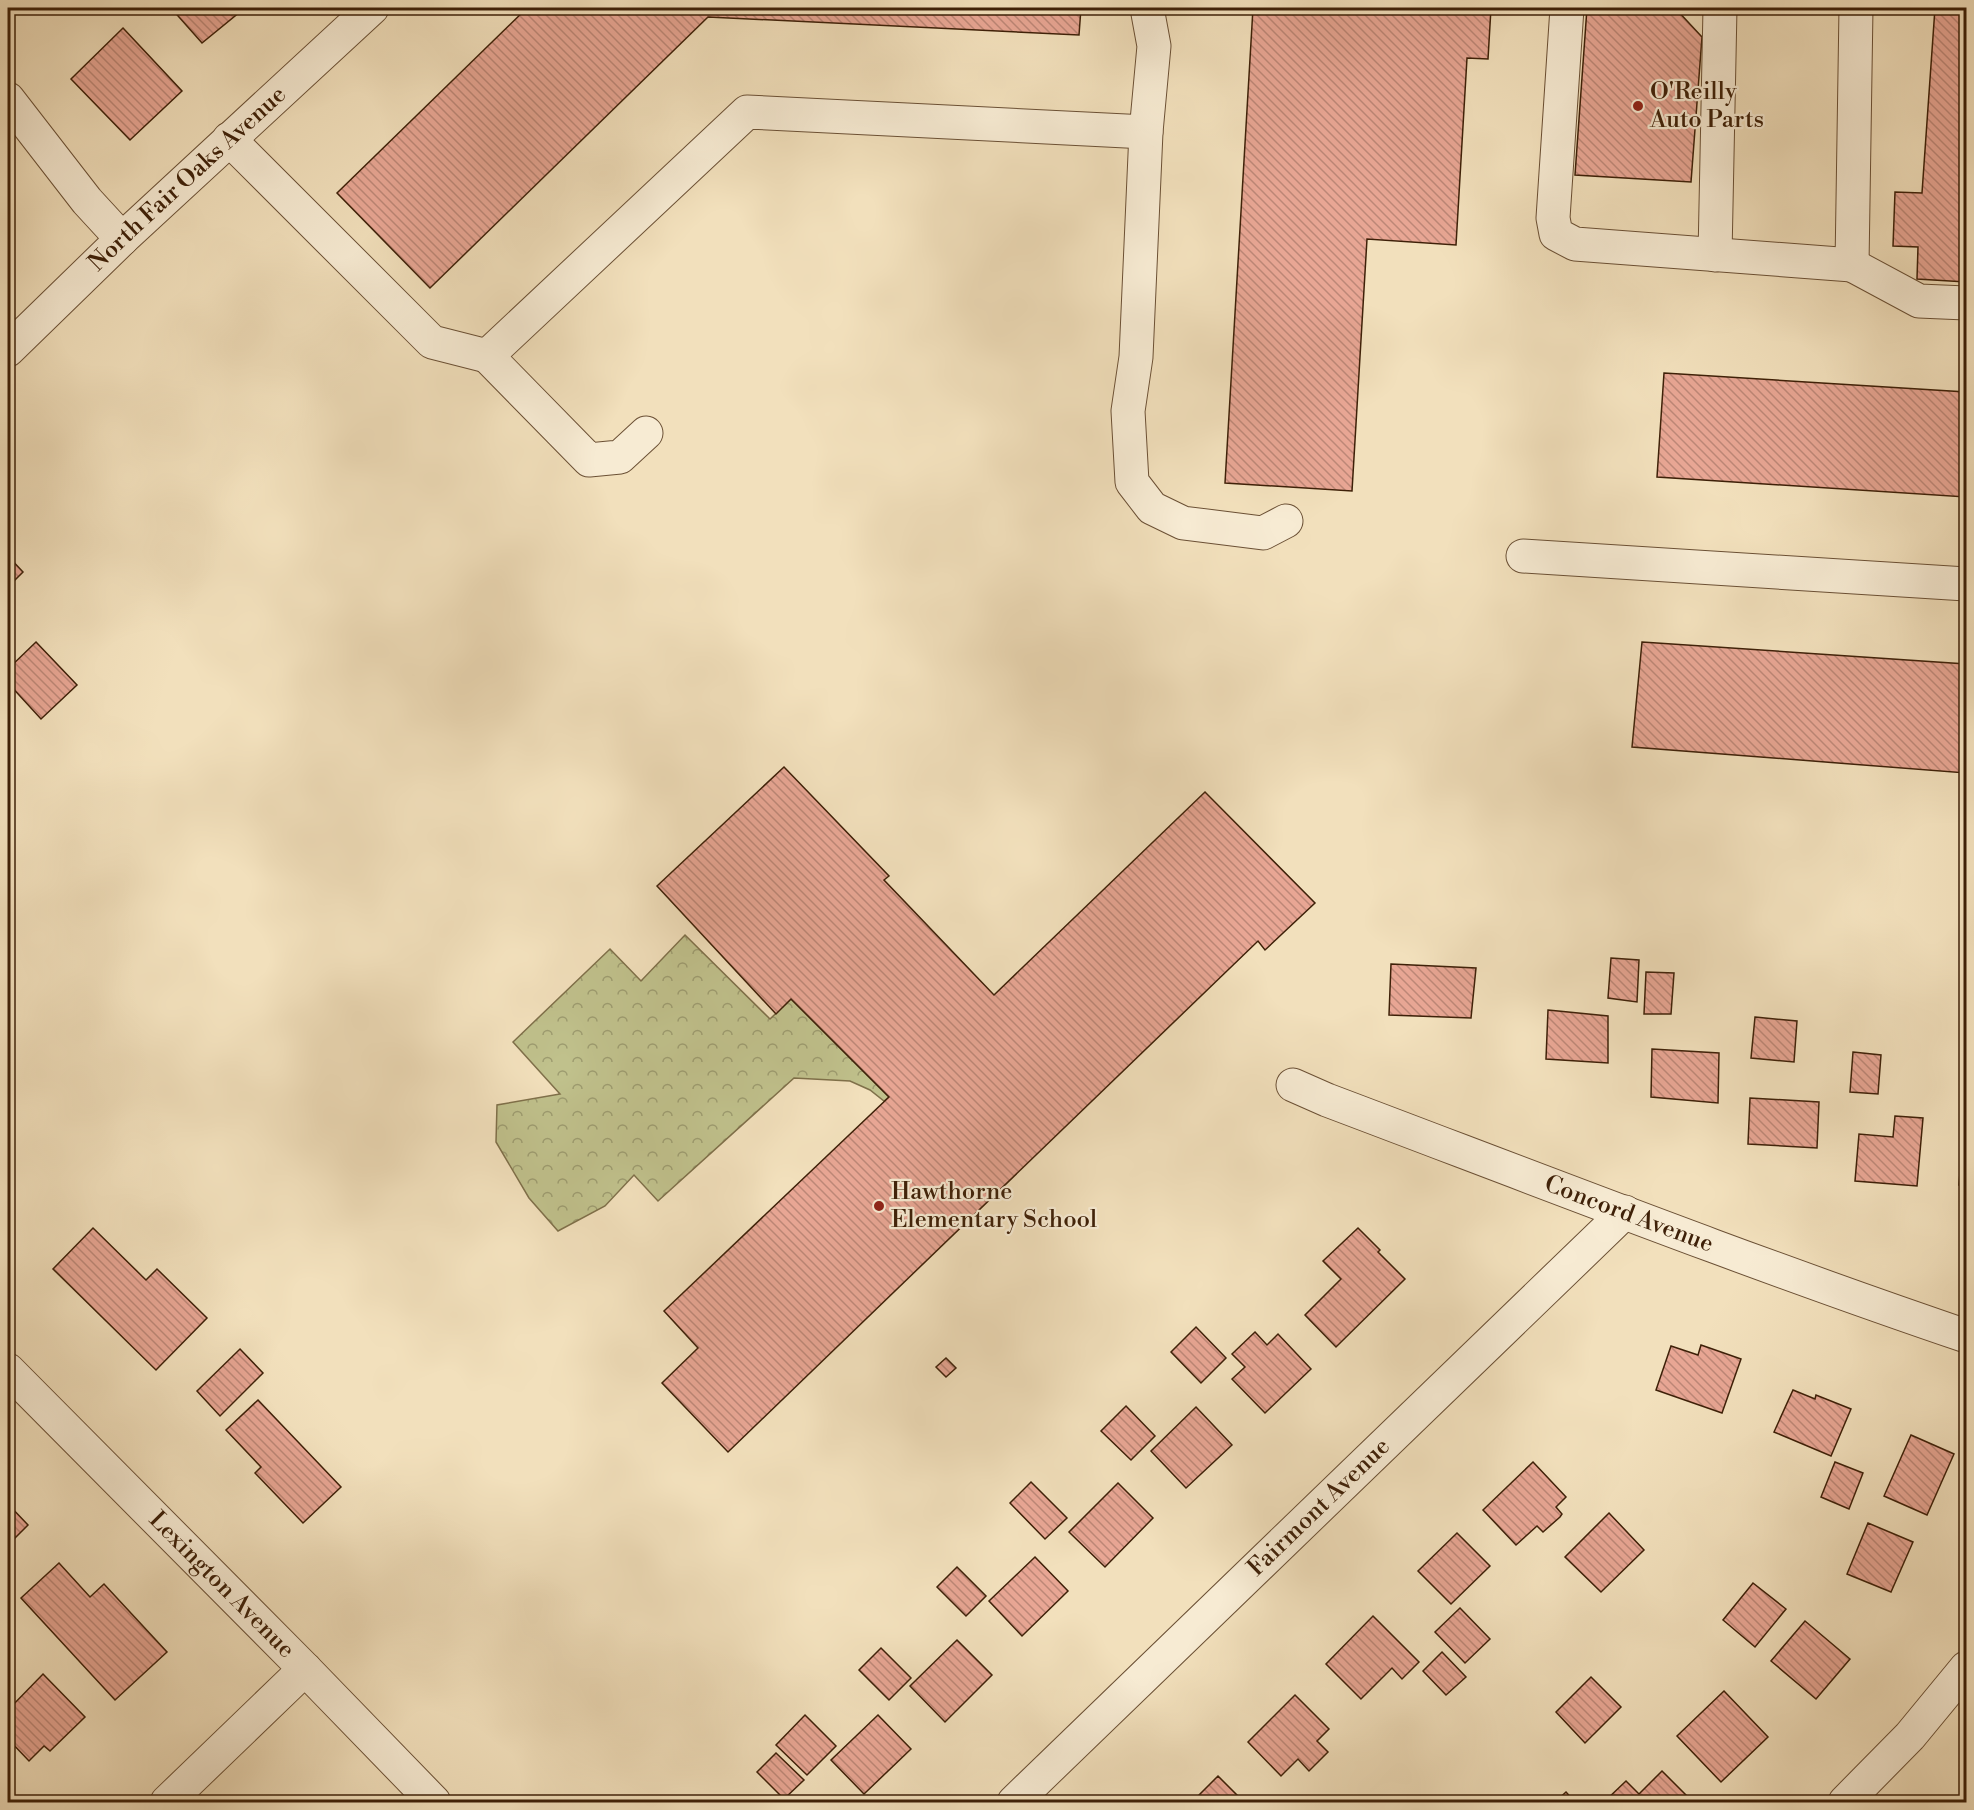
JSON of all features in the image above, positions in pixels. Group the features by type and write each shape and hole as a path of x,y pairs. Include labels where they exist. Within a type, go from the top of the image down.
{"street":[{"name":"North Fair Oaks Avenue","path":"8,350 122,239 370,8"},
{"path":"1147,8 1154,46 1146,132 1136,357 1128,411 1132,482 1152,508 1183,523 1263,533 1286,521"},
{"path":"1567,8 1553,218 1556,234 1575,244 1852,265 1919,301 1966,303"},
{"path":"1715,255 1720,8"},
{"path":"1852,265 1856,8"},
{"path":"8,99 87,201 122,239"},
{"path":"487,356 747,112 1146,132"},
{"path":"228,139 432,342 487,356 589,460 620,457 646,434"},
{"path":"1523,556 1966,585"},
{"name":"Concord Avenue","path":"1293,1085 1327,1100 1625,1212 1966,1336"},
{"name":"Fairmont Avenue","path":"1014,1803 1625,1212"},
{"name":"Lexington Avenue","path":"8,1370 305,1669 434,1803"},
{"path":"1845,1803 1910,1736 1966,1668"},
{"path":"166,1803 305,1669"}],"green space":[{"path":"685,935 770,1019 791,999 889,1097 884,1101 870,1090 850,1081 794,1078 658,1201 634,1175 605,1206 558,1231 529,1198 496,1142 497,1105 560,1094 513,1042 610,949 641,981"}],"building":[{"path":"171,8 239,8 241,11 202,43"},
{"path":"527,8 1081,8 1079,35 708,17 430,288 337,193"},
{"path":"1253,8 1491,8 1488,59 1467,58 1456,245 1367,239 1352,491 1225,483"},
{"name":"O'Reilly Auto Parts","path":"1587,8 1675,8 1702,37 1691,182 1575,175"},
{"path":"1935,8 1966,8 1966,282 1917,279 1918,247 1893,246 1895,192 1922,193"},
{"path":"123,28 182,91 130,140 71,79"},
{"path":"1664,373 1966,392 1966,497 1657,477"},
{"path":"8,556 23,572 8,587"},
{"path":"36,642 77,685 41,719 8,683 8,669"},
{"path":"1642,642 1966,664 1966,773 1632,747"},
{"name":"Hawthorne Elementary School","path":"784,767 889,876 884,880 994,995 1205,792 1315,903 1265,950 1258,941 728,1452 662,1383 698,1348 664,1311 889,1097 791,999 776,1014 657,886"},
{"path":"1611,958 1639,960 1637,1002 1608,998"},
{"path":"1391,964 1476,968 1471,1018 1389,1015"},
{"path":"1646,972 1674,973 1671,1014 1644,1014"},
{"path":"1548,1010 1608,1016 1608,1063 1546,1059"},
{"path":"1755,1017 1797,1021 1794,1062 1751,1058"},
{"path":"1652,1049 1719,1053 1718,1103 1651,1097"},
{"path":"1853,1052 1881,1055 1878,1094 1850,1092"},
{"path":"1750,1098 1819,1102 1817,1148 1748,1144"},
{"path":"1895,1116 1923,1118 1917,1186 1855,1181 1859,1134 1893,1137"},
{"path":"1964,1121 1966,1121 1966,1185 1959,1185"},
{"path":"93,1228 146,1280 157,1269 207,1318 156,1370 53,1269"},
{"path":"1358,1228 1405,1279 1336,1347 1305,1315 1341,1279 1323,1261"},
{"path":"1196,1327 1226,1358 1201,1383 1171,1352"},
{"path":"1255,1332 1267,1345 1278,1334 1311,1369 1265,1413 1232,1379 1245,1367 1232,1354"},
{"path":"1701,1345 1741,1359 1722,1413 1656,1390 1671,1346 1698,1355"},
{"path":"240,1349 263,1373 220,1416 197,1391"},
{"path":"946,1358 956,1368 946,1377 936,1367"},
{"path":"1793,1390 1815,1399 1816,1395 1851,1409 1831,1456 1774,1432"},
{"path":"258,1400 341,1487 303,1523 255,1473 261,1467 226,1430"},
{"path":"1126,1406 1155,1436 1131,1460 1101,1431"},
{"path":"1196,1407 1232,1445 1186,1488 1151,1451"},
{"path":"1911,1435 1954,1454 1927,1515 1884,1496"},
{"path":"1533,1462 1566,1497 1556,1507 1562,1514 1560,1517 1543,1532 1537,1526 1516,1545 1483,1510"},
{"path":"1835,1462 1863,1473 1849,1509 1821,1497"},
{"path":"1031,1482 1067,1518 1045,1539 1010,1503"},
{"path":"1118,1483 1153,1518 1105,1567 1069,1532"},
{"path":"8,1504 28,1525 8,1545"},
{"path":"1609,1513 1644,1550 1601,1592 1565,1557"},
{"path":"1868,1523 1913,1542 1891,1592 1847,1574"},
{"path":"1457,1533 1490,1566 1451,1604 1418,1571"},
{"path":"1035,1557 1068,1591 1022,1636 989,1601"},
{"path":"59,1563 90,1597 104,1584 167,1652 115,1700 21,1598"},
{"path":"957,1567 986,1596 966,1616 937,1587"},
{"path":"1753,1583 1786,1609 1755,1647 1723,1620"},
{"path":"1460,1608 1490,1639 1465,1663 1435,1632"},
{"path":"1373,1616 1419,1662 1402,1679 1392,1668 1361,1699 1326,1664"},
{"path":"1805,1621 1850,1659 1816,1699 1771,1661"},
{"path":"957,1640 992,1675 945,1722 910,1686"},
{"path":"881,1648 911,1678 889,1700 859,1670"},
{"path":"1442,1652 1466,1677 1446,1695 1423,1671"},
{"path":"43,1674 85,1717 50,1751 44,1746 29,1761 8,1739 8,1710"},
{"path":"1591,1677 1621,1707 1585,1743 1556,1712"},
{"path":"1724,1691 1768,1737 1721,1782 1677,1736"},
{"path":"1295,1695 1329,1729 1317,1741 1328,1752 1309,1771 1298,1759 1281,1776 1248,1742"},
{"path":"805,1715 836,1746 807,1775 776,1745"},
{"path":"878,1715 911,1749 864,1794 831,1760"},
{"path":"776,1753 804,1780 784,1799 757,1772"},
{"path":"1662,1771 1693,1802 1604,1802 1626,1781 1639,1794"},
{"path":"1218,1776 1244,1802 1192,1802"},
{"path":"1566,1792 1575,1802 1555,1802"}],"place":[{"name":"O'Reilly Auto Parts","path":"1638,106"},
{"name":"Hawthorne Elementary School","path":"879,1206"}]}
